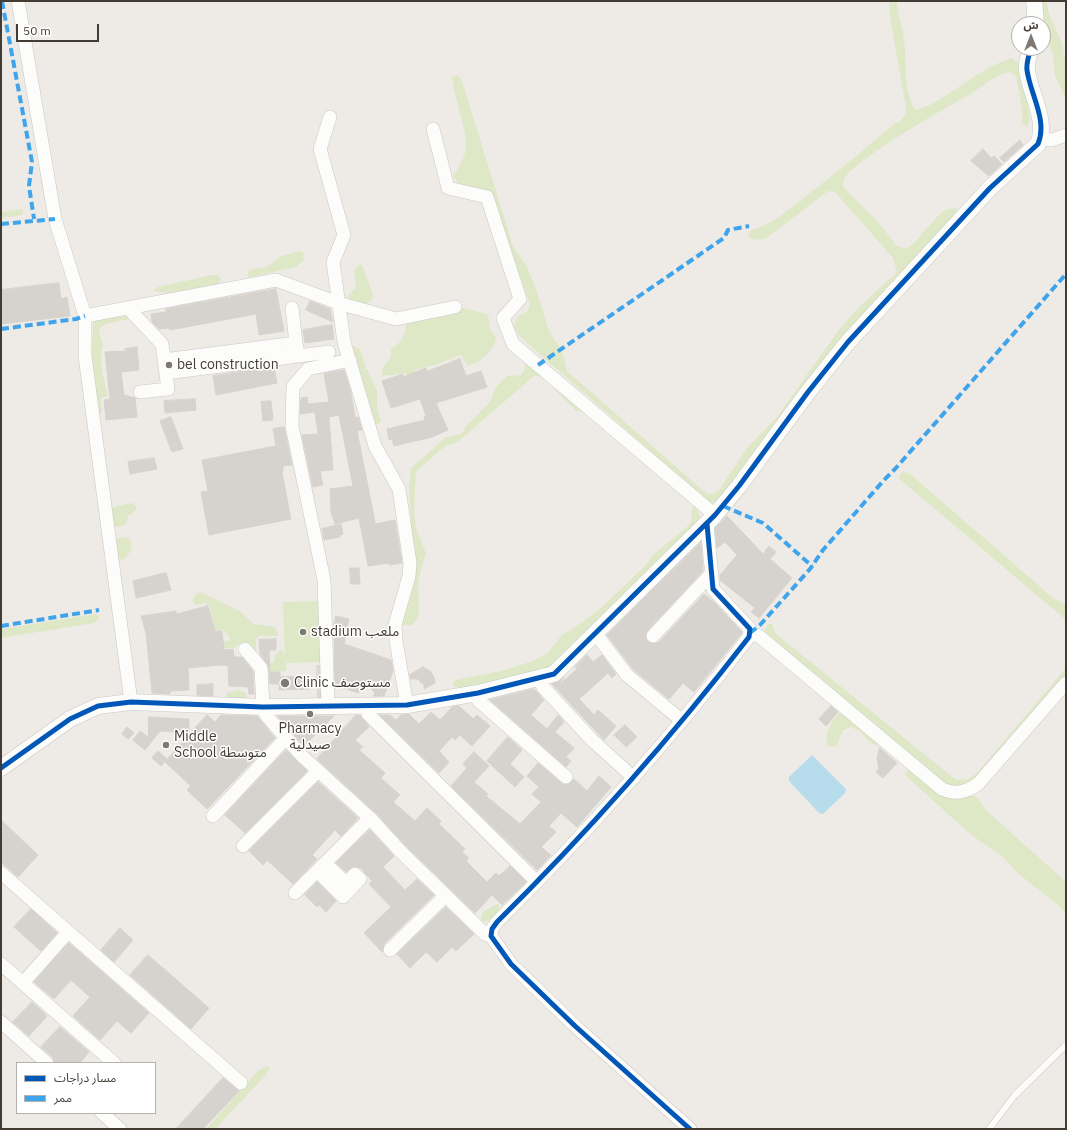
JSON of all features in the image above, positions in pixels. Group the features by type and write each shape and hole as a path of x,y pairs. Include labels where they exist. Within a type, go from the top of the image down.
{"street":[{"path":"18,1 55,219 85,316 85,356 131,702"},
{"path":"1034,1 1035,16"},
{"path":"1,768 70,719 98,706 131,702 264,707 407,705 476,693 554,674 711,519 739,486 808,392 848,342 985,193 1015,163 1035,147 1040,139 1040,122 1027,69 1029,56"},
{"path":"330,117 320,148 344,235 333,262 344,342 375,446 399,489 410,570 396,621 395,634 407,705"},
{"path":"433,129 448,188 487,197 520,300 503,318 513,344 711,519 710,580 747,626 750,633 746,642 634,778 537,882 497,922 492,930 491,936"},
{"path":"1040,139 1052,140 1066,135"},
{"path":"85,316 276,280 338,303 396,319 455,307"},
{"path":"128,308 162,344 168,389 140,392"},
{"path":"292,308 297,349"},
{"path":"165,366 297,349 330,352"},
{"path":"324,705 320,667 326,667 324,580 292,426 293,387 308,369 350,360"},
{"path":"653,636 710,580"},
{"path":"595,632 627,675 681,720"},
{"path":"750,633 759,636 942,789 953,793 966,791 978,784 1066,684"},
{"path":"245,649 261,668 266,715 286,738 370,818 400,852 445,896 485,934 491,936 511,964 575,1026 690,1129"},
{"path":"538,677 543,688 592,740 634,778"},
{"path":"476,693 478,700 566,777"},
{"path":"367,705 368,714 537,882"},
{"path":"213,816 286,738"},
{"path":"243,846 318,770"},
{"path":"295,893 370,818"},
{"path":"1,873 241,1083"},
{"path":"390,950 445,896"},
{"path":"23,983 68,932"},
{"path":"1,964 113,1062"},
{"path":"1,1022 46,1062"},
{"path":"103,1114 120,1129"}],"lane":[{"path":"989,1129 1015,1095 1066,1045"}],"green space":[{"path":"889,1 897,1 904,40 907,85 911,102 915,110 931,104 983,71 1012,58 1020,64 1030,119 1027,127 1022,124 1022,109 1016,76 1010,72 1004,73 893,140 849,172 844,179 843,187 878,222 897,246 906,249 917,240 938,216 947,209 957,208 955,216 719,501 710,503 518,335 514,326 518,316 528,311 530,304 491,194 460,186 453,176 461,163 466,148 466,142 452,77 456,75 461,78 513,246 527,267 536,289 548,328 554,340 561,347 567,371 707,494 712,494 719,490 747,448 777,417 838,331 859,307 897,272 893,258 835,192 828,191 768,237 758,240 748,237 751,230 759,228 787,211 894,124 899,122 907,113 891,23"},
{"path":"1040,1 1047,1 1050,16 1042,16"},
{"path":"1051,18 1064,51 1066,99 1055,76 1053,55 1051,50"},
{"path":"22,209 23,215 1,218 1,212"},
{"path":"299,251 303,252 304,260 296,267 255,276 247,276 249,270 267,267 279,257"},
{"path":"358,265 363,267 373,295 371,301 362,306 349,300 348,296 356,288 354,271"},
{"path":"218,275 221,279 218,284 171,293 153,291 158,287"},
{"path":"462,308 488,314 490,329 496,338 495,343 489,352 481,360 467,365 460,355 435,365 415,370 412,377 408,377 405,373 382,376 382,369 391,357 391,349 400,342 405,333 407,322"},
{"path":"127,315 130,319 105,324 100,328 99,333 103,345 101,352 102,372 108,396 101,398 102,413 97,415 91,371 93,322 96,320"},
{"path":"354,346 360,349 365,365 377,390 377,408 381,421 378,424 373,424 361,375 351,349"},
{"path":"529,363 582,407 581,411 576,411 544,378 534,376 460,440 445,446 416,472 414,508 416,528 426,553 418,580 418,618 412,625 400,625 411,597 415,576 409,489 411,468 446,437 461,434 468,424 491,401 495,388 507,376 521,375 524,371 525,365"},
{"path":"904,472 909,473 1052,597 1066,605 1066,620 899,479 900,474"},
{"path":"131,503 134,504 137,509 128,516 126,524 119,527 113,526 109,508"},
{"path":"694,505 697,506 700,519 545,671 462,689 455,687 453,684 455,680 501,671 530,662 548,653 561,636 602,607 645,566 654,554 687,527 692,520 691,513"},
{"path":"122,537 129,538 132,544 130,553 123,560 116,558 115,540"},
{"path":"200,592 238,610 254,624 275,627 278,636 258,636 256,640 256,652 238,644 235,648 222,648 222,642 230,640 230,637 223,630 210,630 214,625 210,607 205,603 195,605 193,600 196,594"},
{"name":"stadium ملعب","path":"321,601 322,662 285,663 283,602"},
{"path":"96,614 99,616 99,619 94,623 1,638 1,629"},
{"path":"768,624 772,624 775,633 956,780 968,779 976,774 1066,668 1066,678 974,783 947,788 764,632"},
{"path":"280,650 283,651 287,668 285,671 269,672 267,665 274,662 275,655"},
{"path":"238,690 246,693 246,701 229,701 226,697 227,693"},
{"path":"842,711 901,763 879,746 866,739 861,732 851,727 843,730 836,747 828,746 827,737 829,727"},
{"path":"912,768 940,790 952,797 957,799 976,796 985,809 1066,882 1066,913 1057,904 1020,875 1003,857 970,834 905,775 908,769"},
{"path":"496,904 499,905 500,909 490,920 484,922 481,920 482,913"},
{"path":"266,1066 270,1067 265,1076 215,1129 206,1129 258,1071"}],"shaded area":[{"path":"316,665 322,665 323,698 317,698"}],"water":[{"path":"812,755 846,789 845,793 823,814 819,813 789,781 789,777"}],"building":[{"path":"1020,140 1023,145 1004,162 1000,158"},
{"path":"983,149 991,158 994,156 1002,164 989,176 971,161"},
{"path":"59,283 61,299 67,297 70,316 1,324 1,290"},
{"path":"276,289 284,331 259,335 256,314 170,330 169,328 159,329 152,322 151,314 166,312 166,309"},
{"path":"310,301 330,309 333,322 306,310"},
{"path":"332,325 334,339 305,343 303,330"},
{"path":"137,347 139,370 121,372 124,395 135,398 137,417 106,420 104,400 110,399 105,352 126,351 125,349"},
{"path":"460,359 466,376 481,371 487,387 436,403 448,430 432,437 394,446 392,439 389,440 387,429 425,420 424,417 426,416 420,399 391,408 382,381 403,374 403,377 426,368 427,371"},
{"path":"274,367 277,383 216,395 213,376"},
{"path":"344,370 351,393 355,418 358,417 362,430 357,431 375,524 395,520 402,563 368,566 359,518 335,524 331,512 330,489 353,486 339,415 329,417 333,470 320,471 323,485 313,487 302,435 318,434 315,412 300,414 301,398 307,397 308,404 329,402 324,374"},
{"path":"195,399 196,410 165,413 164,401"},
{"path":"271,401 273,420 263,421 261,402"},
{"path":"171,417 183,449 172,452 160,421"},
{"path":"284,427 292,465 283,466 282,472 291,519 209,535 201,492 208,491 202,460 276,446 273,429"},
{"path":"154,458 157,469 130,474 128,462"},
{"path":"727,516 763,554 769,546 776,552 770,559 792,578 759,618 751,612 755,608 720,580 720,575 737,555 725,542 717,548 715,528"},
{"path":"341,524 343,534 340,535 340,537 324,540 322,529"},
{"path":"701,542 703,571 647,631 646,639 652,644 659,642 704,594 715,603 742,632 694,692 683,683 669,699 633,669 607,635"},
{"path":"350,568 359,568 360,584 351,584"},
{"path":"166,573 171,590 136,598 133,581"},
{"path":"208,606 215,631 222,631 224,650 233,649 234,657 242,657 253,671 254,694 249,694 248,687 229,686 228,666 220,665 188,668 189,690 170,691 170,694 152,693 146,633 141,616 176,611 176,614"},
{"path":"336,616 349,619 344,644 391,660 393,671 384,696 373,696 375,693 367,685 358,693 335,685 334,627"},
{"path":"276,639 276,650 269,650 270,672 280,672 280,677 309,676 310,689 279,690 279,684 270,684 269,667 260,654 259,640"},
{"path":"587,655 593,662 602,655 616,674 612,678 608,673 579,699 594,715 598,710 616,726 604,740 552,684 564,677 559,685 577,669 575,667"},
{"path":"423,667 430,671 434,677 435,683 424,689 424,684 418,679 411,679 410,675"},
{"path":"213,684 213,696 197,695 197,685"},
{"path":"534,689 544,700 531,715 547,729 558,715 564,722 555,732 574,748 566,757 571,761 566,767 490,700"},
{"path":"459,706 473,719 477,715 490,726 472,746 460,735 455,740 452,737 439,751 449,762 439,773 380,715 390,715 396,720 401,715 409,714 419,724 431,712 440,720 452,707"},
{"path":"831,706 838,712 826,726 819,719"},
{"path":"207,715 215,722 221,715 257,716 275,738 207,809 187,790 191,786 165,762"},
{"path":"356,715 361,716 369,727 355,740 363,747 359,750 385,773 381,778 400,795 393,802 415,821 427,808 441,821 439,824 465,849 462,852 469,858 466,861 487,882 496,873 499,876 510,866 526,882 502,905 492,895 475,913 406,846 375,812 317,759"},
{"path":"278,716 334,716 304,746"},
{"path":"149,717 189,719 189,733 160,731 145,750 133,740 140,731 148,737"},
{"path":"625,725 637,737 626,747 614,735"},
{"path":"127,727 134,733 128,739 122,734"},
{"path":"508,737 522,750 510,764 524,777 515,787 487,761"},
{"path":"880,748 897,763 883,778 876,772 879,769 877,758"},
{"path":"286,750 307,771 245,833 225,815"},
{"path":"158,751 167,759 161,766 152,758"},
{"path":"474,752 489,766 474,782 488,794 486,796 520,824 541,802 532,794 539,787 527,776 538,763 564,785 569,784 574,779 587,791 599,776 611,787 577,827 561,813 549,826 556,832 541,847 551,855 537,870 451,786 467,768 463,764"},
{"path":"318,782 358,818 341,836 335,830 312,855 317,859 293,884 267,860 263,865 249,851"},
{"path":"1,820 38,855 18,877 1,862"},
{"path":"370,830 394,856 383,867 405,890 417,879 434,895 384,944 382,952 364,933 391,907 369,884 372,881 361,868 353,866 346,872 336,863"},
{"path":"317,882 336,901 326,912 319,905 317,907 305,895"},
{"path":"446,907 474,934 456,951 452,947 437,962 426,952 410,968 397,954"},
{"path":"31,909 57,933 41,951 14,927"},
{"path":"120,928 133,940 114,962 101,950"},
{"path":"69,943 149,1013 131,1033 117,1021 100,1040 73,1016 90,997 71,980 54,999 34,982"},
{"path":"148,955 209,1008 191,1029 130,975"},
{"path":"32,1002 47,1016 29,1036 13,1022"},
{"path":"60,1027 89,1052 81,1062 55,1062 53,1057 41,1047"},
{"path":"223,1078 239,1091 203,1129 176,1129"}],"marked path":[{"path":"2,1 32,162 29,186 34,219"},
{"path":"1,224 55,219"},
{"path":"538,365 724,238 728,230 749,226"},
{"path":"750,633 760,625 810,569 823,550 1066,274"},
{"path":"1,329 76,319 85,316"},
{"path":"723,506 763,523 812,566"},
{"path":"1,626 99,610"}],"cycle path":[{"path":"1,768 70,719 98,706 131,702 263,707 407,705 478,693 554,674 715,515 739,486 808,392 848,342 990,188 1038,144 1041,135 1040,116 1029,79 1027,67 1029,56"},
{"path":"690,1129 575,1026 511,964 491,936 492,929 497,922 628,784 689,712 749,637 750,629 713,589 707,524"}],"place":[{"name":"bel construction","path":"169,365"},
{"name":"stadium ملعب","path":"303,632"},
{"name":"Clinic مستوصف","path":"285,683"},
{"name":"Pharmacy صيدلية","path":"310,714"},
{"name":"Middle School متوسطة","path":"166,745"}]}
